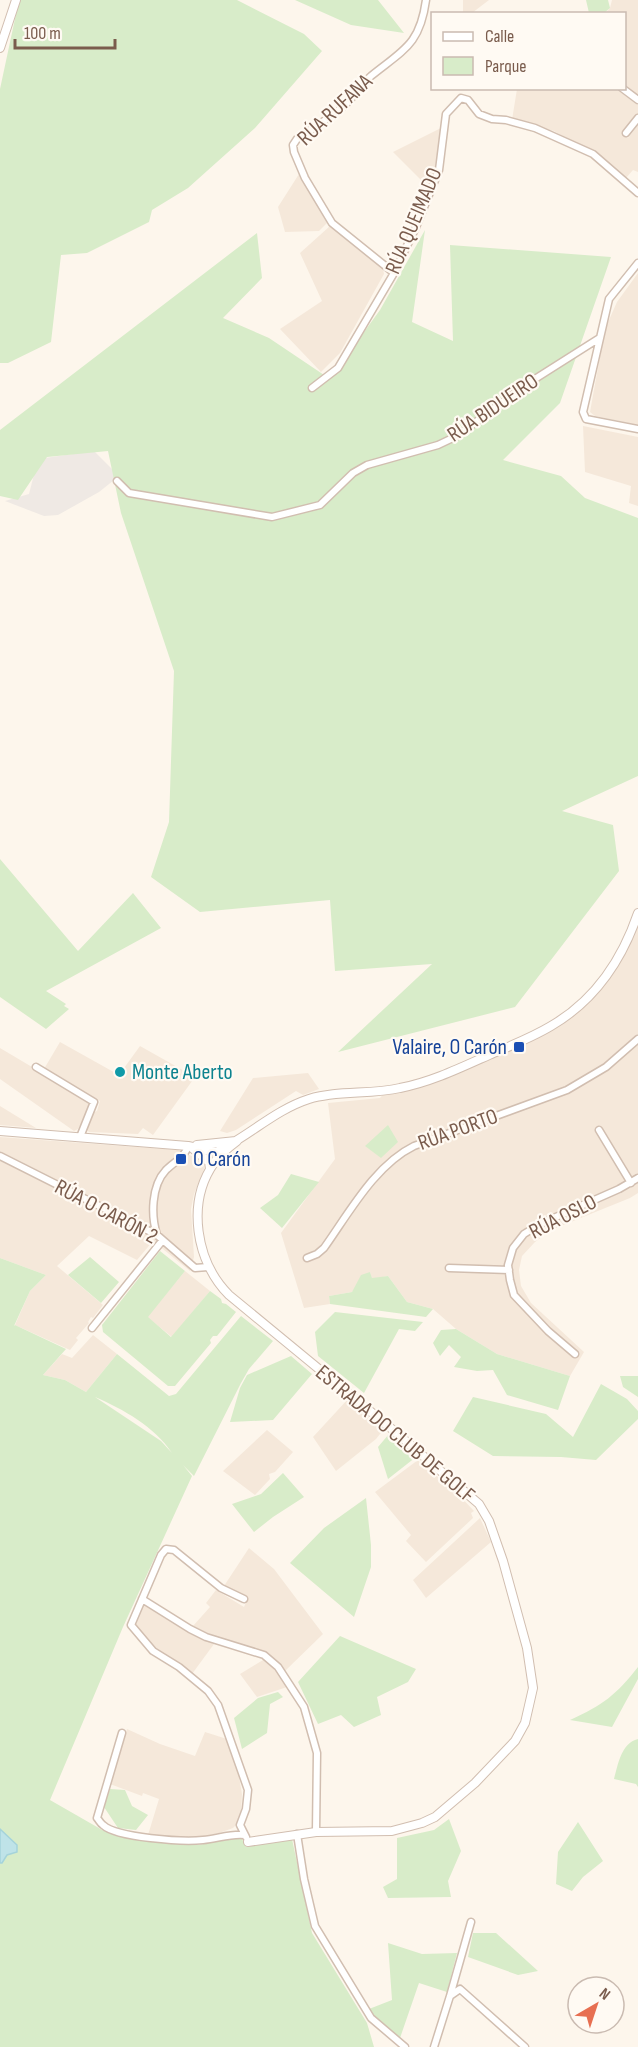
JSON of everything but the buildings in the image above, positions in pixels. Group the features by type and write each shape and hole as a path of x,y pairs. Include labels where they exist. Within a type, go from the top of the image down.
{"street":[{"path":"0,48 16,0"},
{"name":"RÚA RUFANA","path":"394,273 332,223 305,178 293,145 297,139 346,104 370,77 405,50 417,33 426,0"},
{"path":"625,90 638,100"},
{"name":"RÚA QUEIMADO","path":"312,388 338,368 394,273 439,170 446,114 461,98 468,100 479,114 535,128 592,154 638,193"},
{"path":"626,132 638,118"},
{"path":"638,263 609,299 583,412 586,418 638,429"},
{"name":"RÚA BIDUEIRO","path":"117,481 129,493 272,517 320,505 353,473 367,465 438,445 457,436 527,384 598,339"},
{"name":"ESTRADA DO CLUB DE GOLF","path":"122,1733 100,1802 98,1818 103,1826 117,1833 174,1840 204,1840 237,1834 246,1838 407,1828 422,1823 449,1807 475,1784 515,1741 525,1723 530,1706 533,1688 532,1670 503,1561 489,1521 479,1504 229,1295 218,1283 205,1260 198,1214 199,1199 210,1169 220,1153 300,1102 312,1098 386,1091 419,1084 459,1069 551,1026 583,1002 612,969 638,914"},
{"name":"RÚA PORTO","path":"307,1258 324,1248 380,1172 406,1150 567,1090 606,1067 638,1039"},
{"path":"36,1067 94,1102 80,1137"},
{"path":"599,1130 631,1183"},
{"path":"0,1131 188,1146 220,1153"},
{"path":"188,1146 237,1141"},
{"path":"209,1144 217,1148 220,1153"},
{"path":"188,1146 209,1162 210,1169"},
{"path":"92,1328 159,1238 153,1214 158,1184 163,1173 186,1153 188,1146"},
{"name":"RÚA O CARÓN 2","path":"0,1156 159,1238 195,1268 208,1267"},
{"name":"RÚA OSLO","path":"509,1270 513,1248 524,1234 540,1224 638,1178"},
{"path":"449,1268 509,1270 514,1295 548,1331 575,1354"},
{"path":"244,1599 221,1588 174,1550 166,1549 131,1625 153,1651 179,1667 208,1690 218,1705 248,1790 246,1809 240,1825 246,1838"},
{"path":"142,1599 190,1629 206,1637 264,1655 278,1667 304,1707 317,1753 316,1832"},
{"path":"297,1834 315,1926 371,2018 405,2047"},
{"path":"434,2047 471,1922"},
{"path":"450,1996 460,1989 525,2047"}],"shaded area":[{"path":"463,0 489,0 473,12 463,12"},
{"path":"612,0 638,0 638,97 626,88 626,12 606,12"},
{"path":"517,90 617,90 638,105 638,114 622,133 628,138 638,125 638,172 633,170 626,178 601,157 554,131 512,120"},
{"path":"441,128 435,168 429,188 393,152"},
{"path":"299,174 327,223 319,231 285,232 278,207"},
{"path":"330,226 383,269 384,274 340,353 321,372 280,329 322,301 300,253"},
{"path":"638,273 638,425 595,416 590,412 605,329 617,302"},
{"path":"583,426 638,437 638,506 629,503 631,486 585,472"},
{"path":"94,451 119,476 99,492 58,515 44,516 5,501 29,494 38,459"},
{"path":"638,913 638,1193 551,1230 522,1256 519,1270 521,1286 531,1303 584,1352 570,1376 497,1354 456,1329 433,1309 407,1302 388,1276 372,1279 370,1272 352,1292 329,1296 330,1304 304,1308 281,1233 335,1159 328,1103 380,1098 386,1091 419,1084 551,1026 597,987"},
{"path":"60,1042 119,1075 140,1046 195,1077 153,1135 143,1128 138,1134 89,1132 85,1128 94,1112 97,1111 100,1101 44,1069"},
{"path":"0,1048 86,1099 90,1107 78,1129 74,1131 0,1079"},
{"path":"308,1073 319,1089 303,1095 296,1091 236,1130 227,1133 220,1131 253,1078"},
{"path":"0,1106 36,1128 0,1125"},
{"path":"0,1137 178,1150 203,1161 204,1169 191,1209 194,1257 190,1271 153,1241 137,1260 89,1236 57,1266 103,1305 93,1318 91,1317 70,1350 15,1325 30,1291 46,1275 0,1258"},
{"path":"185,1271 210,1291 172,1337 147,1317"},
{"path":"93,1335 117,1354 86,1392 65,1380 43,1375 62,1354 72,1358"},
{"path":"348,1399 357,1407 357,1410 384,1429 376,1439 336,1471 313,1437"},
{"path":"267,1430 293,1452 275,1472 269,1474 270,1479 255,1495 223,1471"},
{"path":"418,1460 423,1467 456,1492 474,1511 471,1513 473,1518 426,1562 406,1541 411,1535 375,1492"},
{"path":"480,1518 491,1542 426,1598 413,1580"},
{"path":"249,1548 274,1569 323,1634 285,1671 265,1653 216,1637 193,1626 210,1607 206,1603 216,1590 244,1607 248,1598 224,1586"},
{"path":"143,1604 191,1634 214,1644 192,1674 155,1649 134,1624"},
{"path":"263,1660 275,1670 287,1687 257,1697 240,1674"},
{"path":"127,1729 195,1756 205,1732 227,1739 237,1765 242,1794 241,1812 237,1824 219,1833 200,1837 148,1835 159,1799 143,1793 142,1796 110,1784"}],"green space":[{"path":"19,0 237,0 304,34 322,51 255,128 188,188 152,210 149,222 87,253 61,255 51,342 8,363 0,363 0,89"},
{"path":"295,0 378,0 404,33 351,25"},
{"path":"586,0 608,0 610,8 605,12 589,12"},
{"path":"425,230 412,322 453,341 450,245 611,257 560,403 503,460 561,476 585,498 638,518 638,776 562,811 613,825 619,871 515,1007 338,1052 432,964 335,971 330,900 200,912 151,877 169,822 174,671 121,513 108,451 47,457 18,500 0,496 0,430 257,233 262,278 223,318 269,338 330,379 380,310"},
{"path":"0,859 78,951 133,893 161,928 46,991 66,1004 64,1006 69,1009 46,1029 0,997"},
{"path":"388,1125 398,1142 381,1158 365,1146"},
{"path":"291,1174 319,1182 282,1228 260,1208 278,1195"},
{"path":"160,1251 185,1271 148,1317 171,1337 210,1291 236,1312 217,1336 213,1336 211,1343 175,1386 168,1386 103,1332 102,1325"},
{"path":"90,1257 119,1282 101,1303 68,1275"},
{"path":"0,1258 46,1275 30,1291 14,1326 66,1349 43,1375 65,1380 86,1392 117,1354 169,1396 176,1394 241,1316 273,1341 249,1369 194,1476 183,1465 192,1476 123,1627 50,1800 104,1831 159,1842 198,1845 241,1837 246,1847 292,1839 312,1933 367,2023 374,2047 0,2047","holes":["95,1397 148,1427 157,1435 172,1453 161,1441"]},
{"path":"370,1272 372,1278 388,1276 407,1302 433,1309 426,1317 330,1304 329,1296 352,1292 361,1275"},
{"path":"335,1312 423,1322 415,1331 399,1329 364,1393 318,1356 315,1332"},
{"path":"456,1329 497,1354 570,1376 558,1410 507,1395 493,1370 477,1371 454,1367 461,1357 449,1345 440,1356 433,1343 441,1330"},
{"path":"291,1356 312,1374 273,1420 230,1422 240,1388 247,1375"},
{"path":"620,1376 638,1376 638,1397 623,1387"},
{"path":"601,1384 627,1399 638,1411 638,1419 596,1460 493,1456 453,1431 473,1397 546,1414 573,1437"},
{"path":"389,1434 416,1457 388,1479 378,1447"},
{"path":"283,1473 304,1497 254,1532 232,1504 261,1494"},
{"path":"366,1498 371,1567 354,1617 290,1563 324,1528"},
{"path":"340,1636 416,1669 408,1682 377,1697 381,1715 354,1727 341,1715 318,1724 298,1682"},
{"path":"638,1667 638,1679 612,1727 570,1720 608,1698"},
{"path":"278,1692 283,1697 270,1704 267,1733 242,1749 234,1718 258,1698"},
{"path":"638,1739 638,1787 636,1784 614,1779 624,1750 632,1741"},
{"path":"110,1789 125,1790 132,1806 148,1815 136,1830 118,1828 104,1807"},
{"path":"449,1819 461,1851 448,1881 451,1897 388,1898 383,1887 397,1879 397,1838 434,1830"},
{"path":"578,1822 603,1861 583,1877 572,1891 556,1884 558,1852"},
{"path":"473,1933 496,1933 538,1971 518,1975 468,1957"},
{"path":"388,1943 422,1954 457,1953 447,1992 419,1983 400,2038 384,2027 369,2009 392,2000"}],"water":[{"path":"0,1829 17,1845 17,1852 7,1855 2,1863 0,1863"}],"place":[{"name":"Valaire, O Carón","path":"519,1047"},
{"name":"Monte Aberto","path":"120,1072"},
{"name":"O Carón","path":"181,1159"}]}
